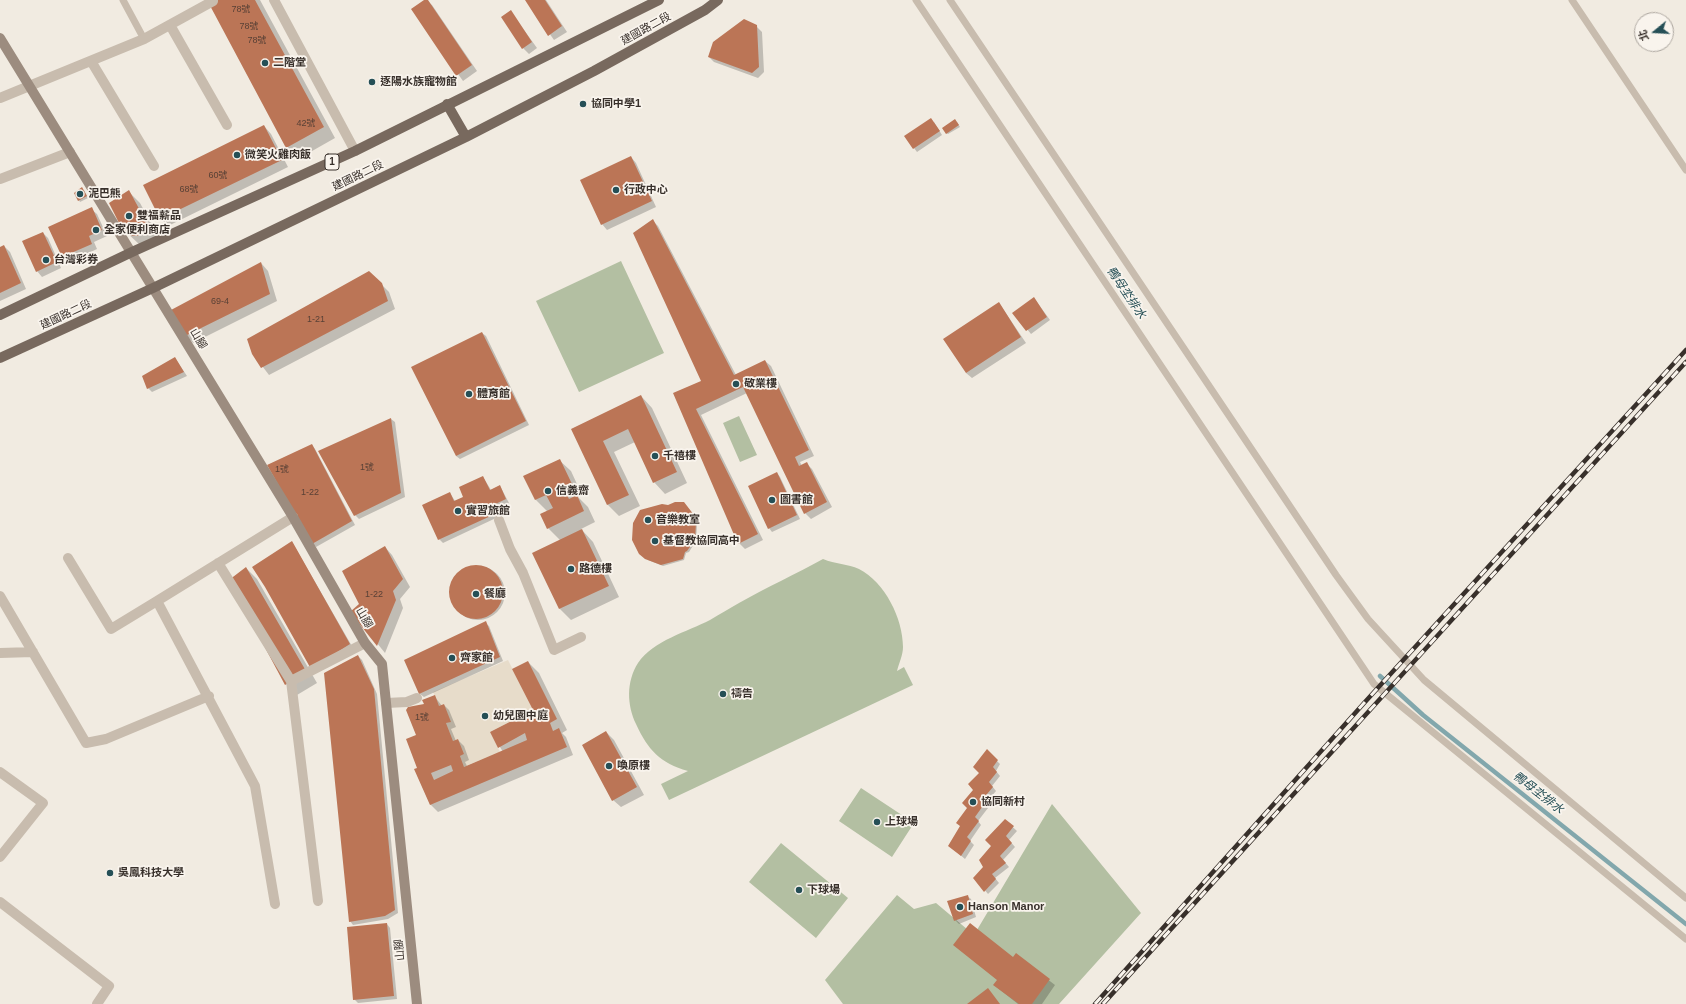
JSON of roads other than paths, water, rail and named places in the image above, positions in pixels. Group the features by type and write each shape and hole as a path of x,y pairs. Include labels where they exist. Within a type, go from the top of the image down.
{"main road":[{"name":"建國路二段","path":"0,315 132,252 355,151 659,0"},
{"name":"建國路二段","path":"0,358 153,288 466,137 608,64 705,10 718,0"},
{"path":"447,104 466,137"}],"street":[{"path":"0,98 144,39 213,0"},
{"path":"274,0 355,151"},
{"path":"170,25 227,125"},
{"name":"山腳","path":"0,38 293,517 365,643 382,664 418,1004"},
{"path":"91,61 154,166"},
{"path":"0,179 70,152"},
{"path":"68,558 111,629 293,517"},
{"path":"499,520 510,549 523,573 554,650 581,637"},
{"path":"218,563 291,681 318,900"},
{"path":"0,596 86,743 106,739 209,696"},
{"path":"157,601 209,696 255,786 275,904"},
{"path":"291,681 365,643"},
{"path":"0,653 33,652"},
{"path":"386,703 406,702 417,698"},
{"path":"0,772 43,803 0,857"},
{"path":"0,902 109,986 96,1004"}],"lane":[{"path":"123,0 144,39"},
{"path":"916,0 1374,684 1686,939"},
{"path":"950,0 1331,568 1368,619 1424,680 1686,898"},
{"path":"1572,0 1686,170"}],"waterway":[{"name":"鴨母坔排水","path":"1380,676 1423,715 1686,924"}],"railway":[{"path":"1095,1004 1365,702 1686,350"},
{"path":"1103,1004 1686,362"}],"place":[{"name":"二階堂","path":"265,63"},
{"name":"逐陽水族寵物館","path":"372,82"},
{"name":"協同中學1","path":"583,104"},
{"name":"微笑火雞肉飯","path":"237,155"},
{"name":"行政中心","path":"616,190"},
{"name":"泥巴熊","path":"80,194"},
{"name":"雙福薪品","path":"129,216"},
{"name":"全家便利商店","path":"96,230"},
{"name":"台灣彩券","path":"46,260"},
{"name":"敬業樓","path":"736,384"},
{"name":"體育館","path":"469,394"},
{"name":"千禧樓","path":"655,456"},
{"name":"信義齋","path":"548,491"},
{"name":"圖書館","path":"772,500"},
{"name":"實習旅館","path":"458,511"},
{"name":"音樂教室","path":"648,520"},
{"name":"基督教協同高中","path":"655,541"},
{"name":"路德樓","path":"571,569"},
{"name":"餐廳","path":"476,594"},
{"name":"齊家館","path":"452,658"},
{"name":"禱告","path":"723,694"},
{"name":"幼兒園中庭","path":"485,716"},
{"name":"喚原樓","path":"609,766"},
{"name":"協同新村","path":"973,802"},
{"name":"上球場","path":"877,822"},
{"name":"吳鳳科技大學","path":"110,873"},
{"name":"下球場","path":"799,890"},
{"name":"Hanson Manor","path":"960,907"}]}
